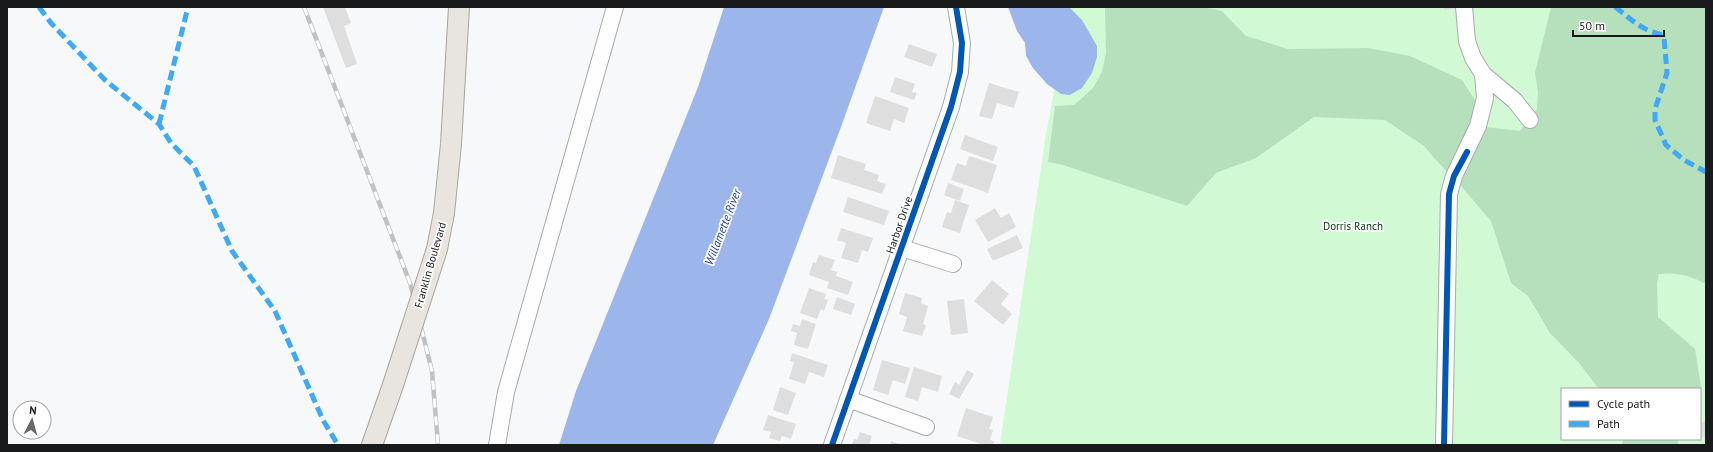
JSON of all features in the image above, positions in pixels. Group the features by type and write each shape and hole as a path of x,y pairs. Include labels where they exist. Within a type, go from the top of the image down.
{"main road":[{"name":"Franklin Boulevard","path":"372,445 437,249 444,213 451,144 459,7"}],"street":[{"path":"497,445 506,392 615,7"},
{"name":"Harbor Drive","path":"832,445 951,107 960,72 962,43 956,7"},
{"path":"1464,7 1467,40 1473,58 1483,74 1515,101 1530,120"},
{"path":"1444,445 1449,194 1454,176 1478,126 1485,98 1483,74"},
{"name":"Harbor Drive","path":"902,248 953,264"},
{"path":"848,399 926,426"}],"green space":[{"name":"Dorris Ranch","path":"1070,7 1706,7 1706,445 1000,445 1046,134"},
{"path":"1105,7 1203,7 1222,11 1246,36 1288,49 1368,48 1410,56 1462,80 1478,105 1485,127 1520,131 1537,109 1538,92 1535,73 1551,7 1706,7 1706,284 1677,274 1659,274 1657,283 1658,317 1695,349 1700,388 1598,388 1579,363 1550,333 1528,296 1511,283 1491,221 1424,146 1385,120 1314,117 1256,158 1216,173 1187,206 1060,164 1048,162 1055,106 1074,105 1093,88 1102,72 1106,53"},
{"path":"1623,440 1678,440 1678,445 1622,445"}],"water":[{"name":"Willamette River","path":"724,7 884,7 769,319 713,445 559,445 576,391 698,87"},
{"path":"1008,7 1069,7 1082,20 1097,46 1097,57 1092,73 1082,88 1070,95 1061,94 1047,84 1033,68 1026,56 1025,43 1017,31"}],"building":[{"path":"323,7 345,7 351,23 344,26 357,64 346,68"},
{"path":"1444,7 1463,7 1463,8 1444,10"},
{"path":"909,44 937,54 932,67 904,57"},
{"path":"895,77 915,84 912,92 917,93 914,100 890,92"},
{"path":"989,83 1019,92 1014,108 997,103 992,119 979,116"},
{"path":"875,96 909,108 904,123 894,119 890,131 866,123"},
{"path":"965,135 998,147 993,161 960,149"},
{"path":"838,155 866,164 864,170 879,175 877,181 886,184 882,194 831,178"},
{"path":"969,156 997,165 988,193 951,180 957,163 966,166"},
{"path":"948,183 964,189 960,201 944,195"},
{"path":"848,197 889,211 884,225 843,212"},
{"path":"955,200 969,205 960,233 942,227 947,212 951,213"},
{"path":"995,208 1001,218 1009,213 1016,227 988,242 975,220"},
{"path":"841,228 873,238 868,252 862,250 858,263 841,258 846,243 837,240"},
{"path":"1017,235 1023,248 993,261 987,249"},
{"path":"819,255 835,260 831,270 837,272 836,276 853,282 848,295 827,288 829,282 809,275 813,262 816,263"},
{"path":"992,280 1009,294 1001,304 1012,314 1003,325 974,301"},
{"path":"809,288 826,294 824,299 828,300 824,311 821,309 817,319 800,313"},
{"path":"905,293 922,298 921,303 928,306 923,324 926,325 922,336 903,331 907,317 899,314"},
{"path":"837,297 855,304 851,315 833,309"},
{"path":"964,299 968,333 951,335 947,301"},
{"path":"802,319 816,324 808,349 794,345 797,333 791,331 793,324 800,326"},
{"path":"792,353 828,365 824,377 809,372 805,384 789,379 794,362 790,361"},
{"path":"882,360 910,368 905,384 893,380 888,395 873,390"},
{"path":"914,367 942,376 938,392 922,387 918,401 905,397"},
{"path":"967,370 974,374 959,399 949,394 955,382 959,385"},
{"path":"780,387 796,393 788,415 773,410"},
{"path":"966,408 993,417 989,429 993,430 990,440 994,441 993,445 984,445 957,436"},
{"path":"768,415 796,424 791,439 782,436 780,441 769,438 771,432 763,430"},
{"path":"1701,422 1706,422 1706,437 1701,437"},
{"path":"860,432 872,436 869,445 852,445 854,439 857,440"},
{"path":"891,441 901,445 890,445"}],"railway":[{"path":"304,7 410,283 432,371 438,445"}],"marked path":[{"path":"39,7 51,23 105,80 159,124 171,143 194,166 232,251 275,311 323,420 338,445"},
{"path":"159,124 188,7"},
{"path":"1615,7 1642,27 1664,37 1667,73 1655,109 1655,120 1666,145 1684,160 1706,172"}],"cycle path":[{"path":"832,445 951,107 960,72 962,43 956,7"},
{"path":"1444,445 1449,194 1454,176 1467,152"}]}
